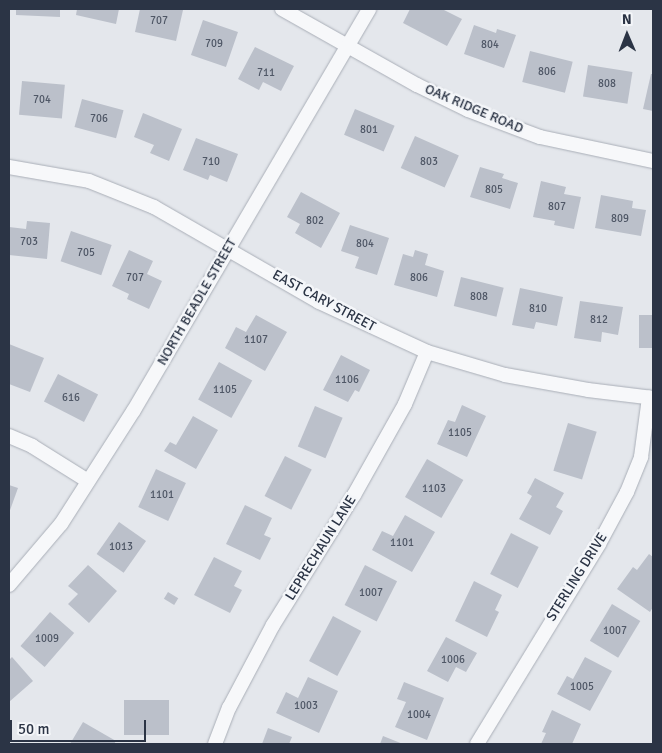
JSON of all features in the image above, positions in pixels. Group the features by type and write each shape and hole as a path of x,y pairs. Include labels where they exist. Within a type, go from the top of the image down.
{"street":[{"name":"OAK RIDGE ROAD","path":"282,9 417,85 468,110 540,137 653,161"},
{"name":"NORTH BEADLE STREET","path":"9,584 61,524 134,410 369,9"},
{"name":"EAST CARY STREET","path":"9,167 89,181 154,207 319,302 427,352 504,375 651,398"},
{"name":"LEPRECHAUN LANE","path":"215,744 229,708 273,625 354,495 405,404 427,352"},
{"name":"STERLING DRIVE","path":"477,744 598,544 627,492 641,457 651,398"},
{"path":"9,436 32,446 88,481"}],"building":[{"path":"16,9 60,9 60,17 16,15"},
{"path":"77,9 119,9 116,24 76,15"},
{"path":"140,9 183,10 176,41 135,32"},
{"path":"410,9 442,9 462,19 447,46 403,23"},
{"path":"203,20 238,32 226,67 191,55"},
{"path":"474,25 496,33 497,29 516,35 504,68 464,54"},
{"path":"255,47 294,66 281,91 263,82 259,90 238,79"},
{"path":"530,51 573,62 565,93 522,82"},
{"path":"588,65 632,72 627,104 583,97"},
{"path":"651,74 653,74 653,111 643,109"},
{"path":"22,81 65,85 62,119 19,115"},
{"path":"82,99 124,110 116,138 74,127"},
{"path":"355,109 395,126 384,152 344,135"},
{"path":"143,113 182,129 169,161 150,153 154,145 134,137"},
{"path":"415,136 459,156 445,187 401,168"},
{"path":"196,138 238,154 227,182 210,175 208,180 183,170"},
{"path":"480,167 504,174 502,178 518,183 510,209 470,197"},
{"path":"541,181 566,187 564,194 581,197 574,229 554,225 555,221 533,217"},
{"path":"301,192 340,213 321,248 295,233 300,224 287,217"},
{"path":"601,195 633,201 632,208 646,210 641,236 595,228"},
{"path":"27,221 50,223 47,259 9,255 9,227 26,229"},
{"path":"350,225 389,238 377,275 355,268 359,257 341,251"},
{"path":"71,231 112,245 101,275 61,261"},
{"path":"129,250 153,261 147,274 162,281 149,309 127,299 129,294 112,286"},
{"path":"415,250 428,254 425,265 444,271 437,297 394,285 403,254 413,257"},
{"path":"461,277 504,288 496,317 454,306"},
{"path":"520,288 563,297 557,326 536,322 534,329 512,325"},
{"path":"580,301 623,307 618,335 602,332 601,342 574,338"},
{"path":"256,315 287,332 265,371 225,348 236,327 246,332"},
{"path":"639,315 653,315 653,348 639,348"},
{"path":"9,344 44,358 30,392 9,384"},
{"path":"341,355 370,370 359,392 355,390 348,402 323,390"},
{"path":"219,362 252,380 231,418 198,400"},
{"path":"58,374 98,394 84,422 44,402"},
{"path":"462,405 486,416 467,457 437,444 448,420 455,422"},
{"path":"315,406 343,418 325,458 298,447"},
{"path":"193,416 218,430 196,469 164,451 170,442 176,445"},
{"path":"568,423 597,432 582,480 553,471"},
{"path":"285,456 312,470 291,510 265,496"},
{"path":"427,459 463,480 441,518 405,497"},
{"path":"156,469 186,483 168,521 138,507"},
{"path":"535,478 564,493 556,507 563,511 550,535 519,519 532,496 527,493"},
{"path":"9,485 18,488 9,513"},
{"path":"245,505 272,518 264,535 271,538 260,560 226,544"},
{"path":"405,515 435,532 412,572 372,550 382,531 393,536"},
{"path":"119,522 146,541 124,573 97,554"},
{"path":"511,533 539,547 518,588 490,574"},
{"path":"649,554 653,557 653,607 650,612 617,589 633,567 637,570"},
{"path":"214,557 242,571 234,586 242,590 230,613 194,595"},
{"path":"88,565 117,591 89,623 68,604 78,594 68,586"},
{"path":"365,565 397,581 377,621 345,605"},
{"path":"474,581 502,595 495,610 499,612 487,637 455,621"},
{"path":"168,592 178,598 174,605 164,599"},
{"path":"612,604 640,621 618,658 590,641"},
{"path":"50,612 74,633 45,667 20,646"},
{"path":"333,616 361,631 337,676 309,661"},
{"path":"446,637 477,653 466,672 456,667 448,682 427,671"},
{"path":"12,657 33,681 9,702 9,660"},
{"path":"585,657 612,671 590,711 557,694 567,676 573,679"},
{"path":"308,677 338,691 319,733 276,713 286,692 298,698"},
{"path":"404,682 444,698 427,740 395,727 406,702 397,699"},
{"path":"124,700 169,700 169,735 124,735"},
{"path":"552,710 581,724 572,744 541,744 546,733 542,732"},
{"path":"83,722 116,741 114,744 70,744"},
{"path":"268,728 292,737 289,744 262,744"},
{"path":"383,736 403,744 380,744"}]}
